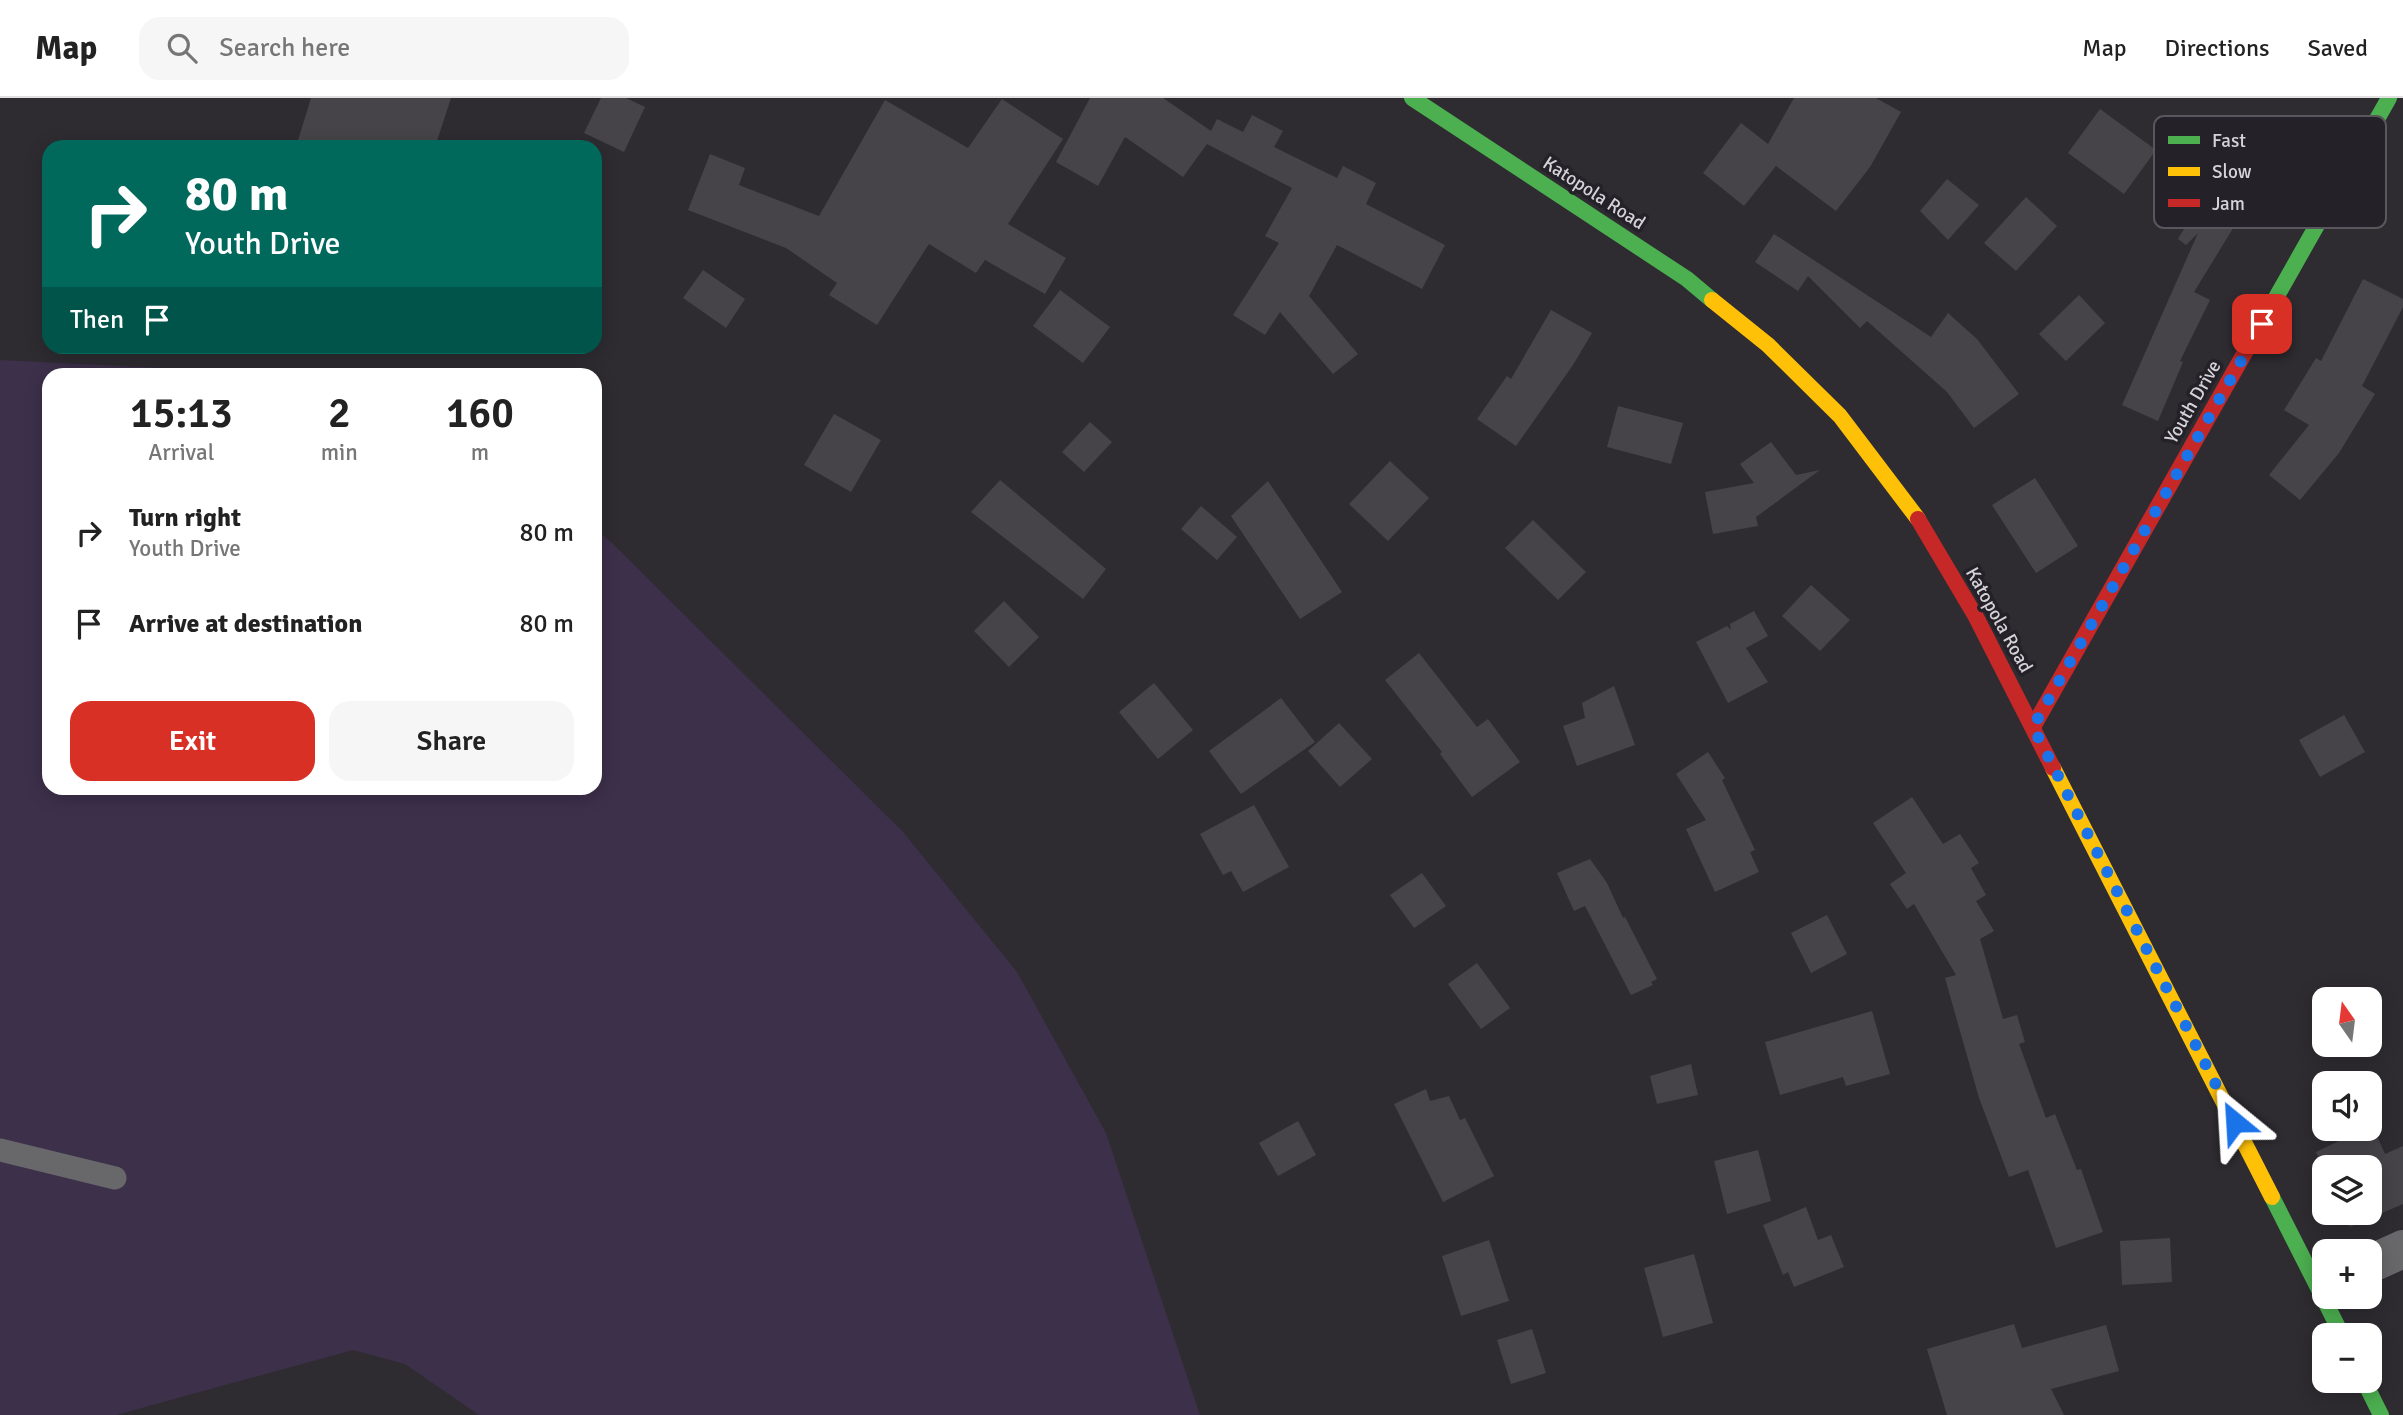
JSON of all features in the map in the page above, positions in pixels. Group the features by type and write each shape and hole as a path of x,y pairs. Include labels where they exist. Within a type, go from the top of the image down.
{"street":[{"name":"Katopola Road","path":"1412,98 1687,279 1768,345 1840,416 1918,519 1976,617 2312,1269"},
{"name":"Youth Drive","path":"2379,116 2389,98"},
{"name":"Youth Drive","path":"2033,727 2315,228"},
{"path":"2382,1259 2403,1249"},
{"path":"2370,1393 2381,1415"}],"lane":[{"path":"0,1150 115,1178"}],"shaded area":[{"path":"0,360 161,368 42,368 42,795 602,795 602,535 903,832 1017,972 1106,1133 1200,1415 479,1415 405,1364 353,1350 116,1415 0,1415"}],"building":[{"path":"311,98 451,98 437,140 298,140"},
{"path":"601,98 626,98 645,107 624,152 584,133"},
{"path":"1090,98 1163,98 1211,131 1217,119 1243,132 1252,115 1283,131 1274,147 1337,178 1343,166 1376,183 1366,204 1445,245 1422,289 1337,245 1309,296 1358,354 1333,374 1280,312 1265,335 1233,315 1279,243 1265,236 1292,188 1207,144 1183,177 1125,137 1098,186 1056,162"},
{"path":"1794,98 1876,98 1901,112 1870,167 1836,211 1776,166 1744,206 1703,173 1741,123 1768,144"},
{"path":"1002,99 1063,139 1008,224 1066,258 1045,294 985,260 976,273 929,244 877,325 829,295 837,283 786,248 688,210 710,154 745,168 739,185 819,216 885,100 968,148"},
{"path":"2100,109 2154,149 2154,153 2124,194 2068,153"},
{"path":"1947,179 1979,205 1948,240 1920,211"},
{"path":"2026,197 2057,226 2016,271 1984,243"},
{"path":"2185,228 2233,228 2194,292 2210,300 2180,361 2183,362 2158,421 2122,405 2198,233 2186,245 2178,239"},
{"path":"1774,234 1931,337 1948,313 1977,339 2019,394 1974,428 1947,392 1867,321 1860,328 1808,276 1798,291 1755,262"},
{"path":"703,270 745,299 726,328 683,298"},
{"path":"2363,279 2403,299 2403,307 2362,386 2375,394 2339,453 2300,500 2269,475 2309,425 2284,410 2316,358 2321,361"},
{"path":"1060,290 1110,327 1083,363 1033,326"},
{"path":"2079,295 2105,323 2066,361 2039,334"},
{"path":"1551,310 1592,333 1516,446 1477,419 1507,376 1511,379"},
{"path":"1618,406 1683,423 1671,464 1607,447"},
{"path":"834,414 881,440 851,492 804,465"},
{"path":"1090,422 1112,442 1084,472 1062,452"},
{"path":"1771,442 1796,475 1820,470 1756,517 1758,526 1713,534 1705,492 1754,483 1740,464"},
{"path":"1390,461 1429,498 1388,541 1349,504"},
{"path":"2035,478 2078,546 2036,573 1992,505"},
{"path":"1000,480 1106,569 1083,599 971,512"},
{"path":"1268,481 1342,592 1300,619 1231,516"},
{"path":"1201,506 1237,537 1217,560 1181,529"},
{"path":"1533,520 1586,572 1558,600 1505,548"},
{"path":"1811,585 1850,620 1820,651 1782,616"},
{"path":"1004,601 1039,637 1009,667 974,631"},
{"path":"1754,611 1768,636 1746,648 1768,682 1728,703 1696,642 1727,626 1731,630 1730,624"},
{"path":"1419,653 1477,727 1488,719 1520,762 1472,797 1440,754 1442,752 1385,680"},
{"path":"1154,683 1193,730 1158,759 1119,712"},
{"path":"1614,686 1635,745 1577,766 1563,726 1585,718 1582,703"},
{"path":"1281,698 1315,742 1241,794 1209,751"},
{"path":"2344,715 2365,752 2320,777 2299,740"},
{"path":"1339,723 1372,759 1340,787 1308,751"},
{"path":"1708,752 1725,778 1722,780 1755,850 1750,852 1759,872 1715,892 1686,829 1706,820 1676,774"},
{"path":"1912,797 1943,844 1960,834 1979,863 1971,868 1986,895 1976,901 1994,931 1980,939 2003,1019 2017,1015 2025,1042 2019,1044 2046,1118 2055,1114 2077,1170 2081,1169 2103,1232 2056,1248 2028,1170 2009,1177 1979,1098 1945,978 1956,975 1914,904 1907,909 1890,884 1906,873 1873,823"},
{"path":"1254,805 1289,867 1243,892 1231,871 1223,875 1200,834"},
{"path":"1590,859 1607,883 1657,979 1651,982 1653,985 1631,995 1585,906 1574,911 1557,873"},
{"path":"1422,873 1446,906 1414,928 1390,895"},
{"path":"1827,915 1847,954 1811,973 1791,933"},
{"path":"1477,963 1510,1008 1481,1029 1448,984"},
{"path":"1872,1011 1890,1074 1846,1086 1843,1077 1780,1095 1765,1042"},
{"path":"1691,1064 1698,1095 1657,1104 1650,1076"},
{"path":"1426,1089 1430,1101 1449,1096 1460,1120 1465,1118 1494,1176 1443,1202 1394,1104"},
{"path":"1298,1121 1316,1155 1278,1176 1259,1143"},
{"path":"2339,1141 2379,1141 2385,1154 2403,1146 2403,1204 2382,1213 2382,1155 2317,1155 2316,1152"},
{"path":"1758,1150 1771,1201 1727,1214 1714,1161"},
{"path":"1806,1207 1818,1240 1831,1235 1844,1267 1794,1287 1788,1272 1783,1275 1763,1225"},
{"path":"2170,1238 2172,1282 2122,1285 2120,1241"},
{"path":"1489,1240 1509,1301 1461,1316 1442,1256"},
{"path":"1694,1254 1713,1323 1663,1337 1644,1268"},
{"path":"2014,1324 2022,1348 2106,1325 2119,1371 2051,1389 2064,1415 1947,1415 1927,1349"},
{"path":"1532,1329 1546,1373 1511,1384 1497,1340"}],"traffic: fast":[{"path":"1412,98 1687,279 1712,300"},
{"path":"2379,116 2389,98"},
{"path":"2248,347 2315,228"},
{"path":"2272,1197 2336,1323"},
{"path":"2370,1393 2381,1415"}],"traffic: slow":[{"path":"1712,300 1768,345 1840,416 1918,519"},
{"path":"2053,768 2272,1197"}],"traffic: jam":[{"path":"2033,727 2248,347"},
{"path":"1918,519 1976,617 2053,768"}],"route":[{"path":"2235,1122 2033,727 2262,324"}]}
